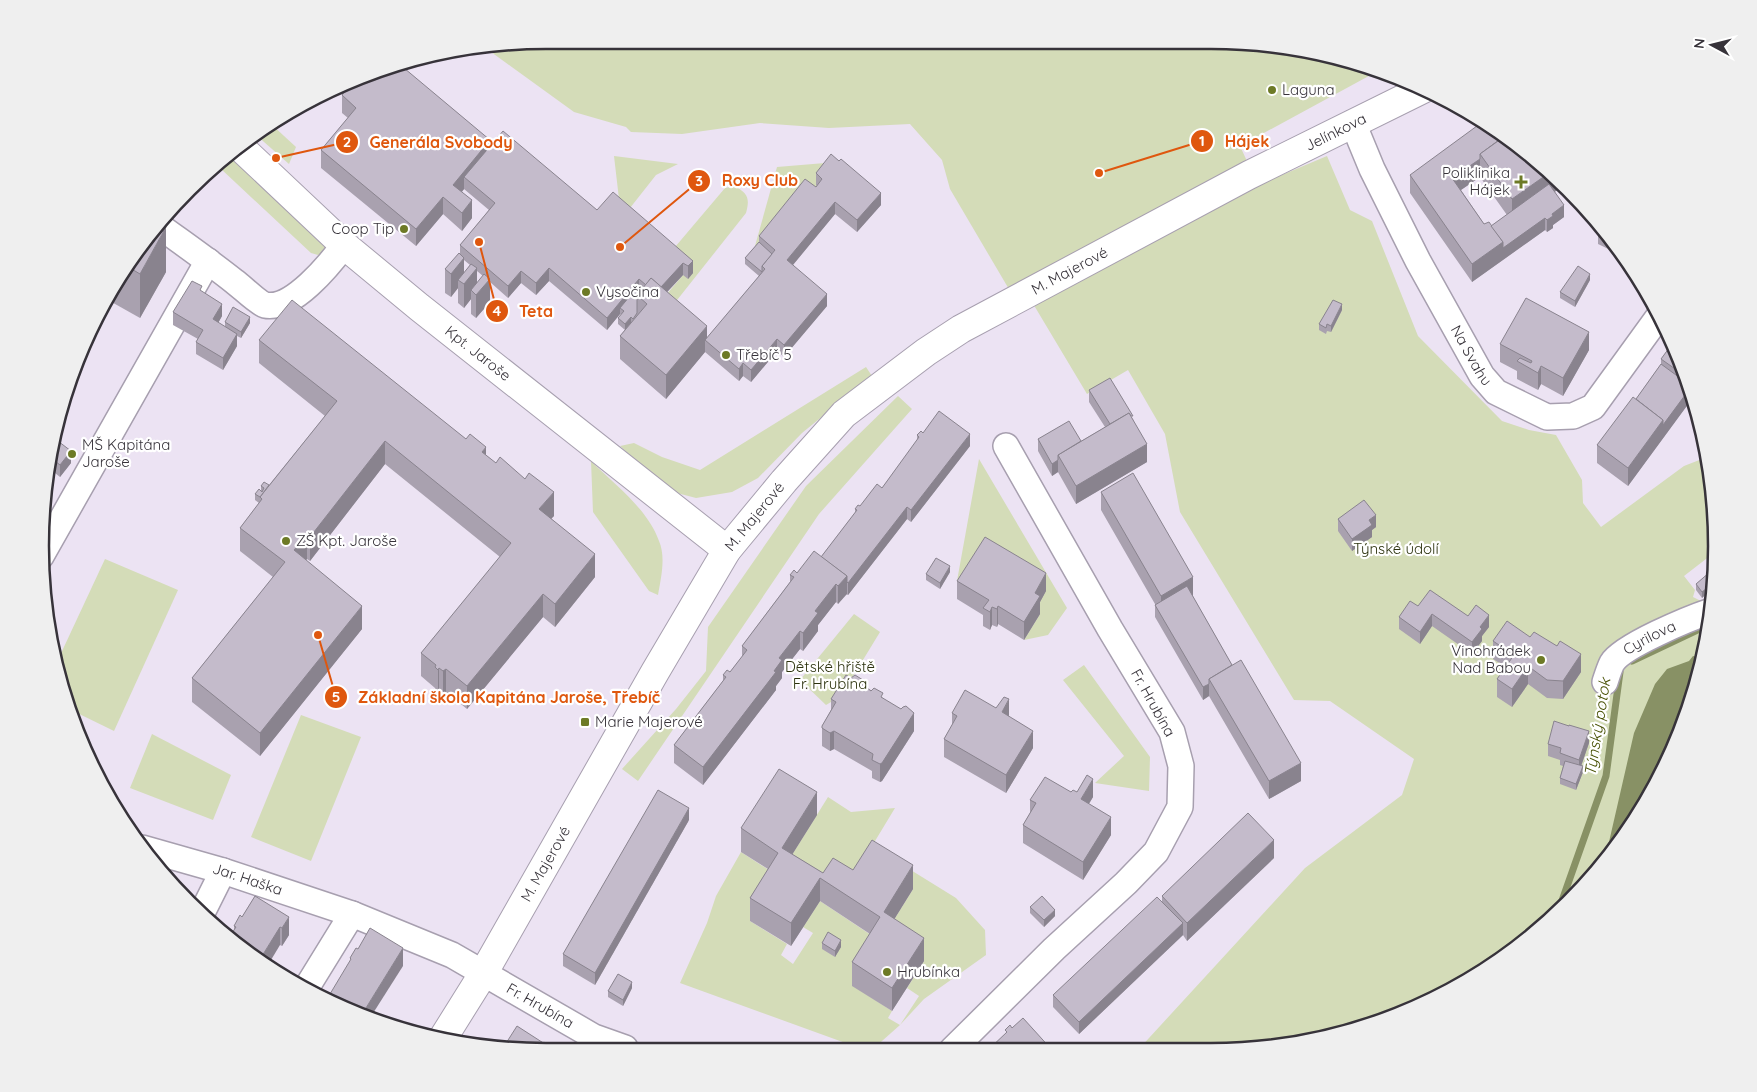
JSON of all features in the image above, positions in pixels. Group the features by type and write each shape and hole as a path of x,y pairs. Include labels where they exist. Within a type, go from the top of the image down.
{"street":[{"name":"Jelínkova","path":"1249,175 1415,93"},
{"name":"Na Svahu","path":"1352,123 1372,169 1418,261 1482,376 1496,392 1547,417 1574,416 1593,408 1655,323"},
{"name":"Kpt. Jaroše","path":"244,151 344,245 419,307 727,550"},
{"name":"M. Majerové","path":"447,1033 483,974 727,550 784,481 844,414 926,352 961,329 1249,175"},
{"path":"163,229 264,305 279,305 297,294 332,261 344,245"},
{"path":"49,542 208,261"},
{"name":"Fr. Hrubína","path":"959,1043 1156,852 1180,807 1181,766 1172,732 1110,629 1006,446"},
{"name":"Cyrilova","path":"1605,682 1612,663 1621,654 1689,618 1704,613"},
{"name":"Jar. Haška","path":"154,851 223,871 352,914 452,956 483,974"},
{"path":"205,908 223,871"},
{"path":"309,983 352,914"},
{"name":"Fr. Hrubína","path":"483,974 594,1037 611,1043"}],"green space":[{"name":"Týnské údolí","path":"546,49 1211,49 1244,50 1308,58 1371,75 1240,146 1258,185 1327,156 1350,210 1372,221 1418,336 1502,421 1529,430 1556,435 1582,480 1583,503 1601,527 1684,466 1701,459 1707,513 1708,558 1684,576 1695,590 1693,597 1705,603 1699,643 1682,706 1657,766 1642,795 1605,849 1563,898 1514,940 1460,977 1431,992 1371,1017 1308,1034 1244,1042 1144,1043 1305,868 1402,795 1414,759 1330,701 1294,700 1180,512 1165,434 1128,370 1087,394 1032,302 1020,308 950,189 942,160 910,124 829,128 760,123 682,134 631,132 626,127 574,112 491,52"},
{"path":"276,129 296,147 289,164 261,139"},
{"path":"614,156 678,164 656,175 630,208 619,199"},
{"path":"233,160 328,250 318,255 311,253 221,169"},
{"path":"825,163 822,191 759,248 755,246 777,167"},
{"path":"207,182 185,206 178,212"},
{"path":"735,186 743,191 747,197 746,213 666,314 666,295 683,275 670,253 725,188"},
{"path":"866,367 872,376 802,433 758,478 732,492 696,498 677,493 655,478 620,446 634,443 662,457 700,470"},
{"path":"898,396 912,409 819,514 638,781 622,769 676,709 706,671 708,627 806,486"},
{"path":"979,459 1067,608 1048,635 1024,640 1040,614 965,586 957,581"},
{"path":"591,461 630,498 654,529 662,554 658,595 649,591 593,512"},
{"path":"105,559 178,590 114,731 78,713 61,654"},
{"name":"Dětské hřiště Fr. Hrubína","path":"854,614 880,632 841,696 826,705 800,680"},
{"path":"1084,665 1150,757 1149,791 1095,783 1124,756 1063,680"},
{"path":"301,715 361,737 311,861 251,837"},
{"path":"152,734 231,775 213,820 130,788"},
{"path":"828,797 851,812 895,808 872,846 956,898 985,930 986,955 924,999 900,1025 919,996 907,988 924,961 884,936 913,889 872,864 853,894 833,882 823,896 782,871"},
{"path":"741,852 778,876 750,921 787,944 781,955 793,964 813,933 803,927 820,901 880,941 852,985 892,1011 888,1018 900,1025 880,1043 845,1043 680,983 707,923 716,896"}],"shaded area":[{"path":"1693,656 1696,657 1682,706 1657,766 1642,795 1605,849 1609,842 1634,733 1655,684 1667,669 1689,661"}],"building":[{"path":"406,69 490,140 453,185 472,200 462,213 443,197 416,229 321,150 356,108 342,95 356,87"},
{"path":"1477,126 1498,141 1480,154 1480,159 1452,178 1484,224 1489,222 1503,242 1472,264 1410,175"},
{"path":"503,131 597,210 613,192 693,261 688,266 683,263 661,287 651,278 646,285 639,279 607,318 549,268 536,283 521,271 508,286 460,245 495,203 464,177"},
{"path":"1498,141 1544,177 1512,199 1480,154"},
{"path":"831,154 839,161 841,159 881,193 857,220 835,202 787,260 827,294 784,345 777,339 751,370 743,363 739,369 705,340 765,269 762,266 775,250 759,236 805,179 816,187 822,179 816,173"},
{"path":"1549,184 1564,205 1552,214 1553,216 1547,220 1545,218 1503,248 1503,242 1491,226"},
{"path":"165,227 166,227 140,274 133,270"},
{"path":"759,242 772,254 762,266 762,272 745,258"},
{"path":"459,253 464,258 451,274 445,269"},
{"path":"471,264 477,268 464,284 458,280"},
{"path":"1578,266 1590,274 1575,301 1560,292"},
{"path":"484,274 490,279 476,295 471,290"},
{"path":"651,278 707,326 666,375 620,336 647,304 637,295"},
{"path":"192,281 202,286 200,290 222,304 213,319 237,334 223,358 196,342 203,330 173,312"},
{"path":"639,285 643,288 637,295 637,313 633,319 631,317 625,324 618,318 624,311 620,308"},
{"path":"1526,298 1589,332 1563,378 1541,366 1538,373 1517,361 1520,358 1531,363 1532,361 1500,344"},
{"name":"ZŠ Kpt. Jaroše","path":"292,300 466,439 470,434 486,447 482,452 496,463 500,457 525,479 529,473 554,492 539,509 595,554 555,604 543,594 467,686 446,669 443,671 439,668 438,670 435,667 436,665 421,653 511,543 385,441 310,537 307,535 294,550 362,606 260,733 192,678 285,562 240,528 262,499 260,497 337,401 259,340"},
{"path":"1333,300 1342,304 1331,326 1327,324 1326,328 1319,324"},
{"path":"233,307 250,317 241,332 225,322"},
{"path":"1667,350 1675,369 1661,359"},
{"path":"1661,364 1678,377 1685,395 1663,425 1663,420 1636,399"},
{"path":"1110,378 1133,416 1129,413 1110,424 1089,390"},
{"path":"1633,397 1663,420 1628,468 1597,445"},
{"path":"939,411 970,434 911,510 907,507 848,583 847,576 821,557 857,510 855,509 858,505 860,506 877,484 882,488 919,437 917,435 921,431 923,433"},
{"path":"1129,413 1147,444 1076,486 1058,455"},
{"path":"1069,421 1081,441 1058,455 1058,460 1052,464 1038,439"},
{"path":"60,442 71,451 60,465 56,462"},
{"path":"1133,473 1193,577 1161,596 1101,492"},
{"path":"264,482 269,485 260,497 255,494 259,489 262,492 264,488 261,486"},
{"path":"1364,500 1376,515 1369,520 1372,525 1352,539 1338,519"},
{"path":"985,537 1046,573 1035,593 1040,596 1024,622 998,606 997,609 992,607 990,612 983,608 989,600 957,581"},
{"path":"814,551 847,576 838,586 836,584 815,611 818,613 803,633 800,631 779,658 782,660 774,671 776,672 703,767 674,745 726,677 723,675 727,670 730,672 747,650 742,646 794,577 790,575 794,570 797,573"},
{"path":"936,558 950,566 940,583 926,574"},
{"path":"1707,574 1706,589 1702,592 1696,584"},
{"path":"1187,586 1232,665 1209,679 1209,684 1203,687 1155,605"},
{"path":"1430,590 1468,616 1476,605 1489,615 1480,627 1482,629 1472,642 1432,614 1420,632 1399,617 1410,601 1418,606"},
{"path":"1507,621 1530,637 1534,632 1557,646 1560,641 1581,654 1563,681 1547,680 1528,666 1512,689 1497,679 1514,655 1493,641"},
{"path":"1241,660 1301,763 1269,781 1209,679"},
{"path":"846,675 851,678 855,675 863,680 862,684 871,691 874,688 883,693 881,697 901,709 906,706 914,713 880,764 872,760 873,754 834,731 830,733 822,728 836,702 831,699"},
{"path":"965,690 996,708 1004,697 1009,699 1002,712 1033,731 1006,775 944,739 957,716 952,713"},
{"path":"1554,721 1589,731 1579,760 1560,753 1561,748 1548,744"},
{"path":"1565,761 1583,766 1576,784 1560,778"},
{"path":"779,769 817,792 782,848 823,873 833,858 853,870 872,840 913,865 884,912 924,938 892,988 852,962 880,917 820,878 791,923 750,898 778,853 741,828"},
{"path":"1087,775 1093,779 1081,799 1111,817 1083,862 1023,825 1036,803 1030,800 1045,777 1071,792 1073,790 1077,792"},
{"path":"658,790 689,808 595,973 563,954"},
{"path":"1248,813 1274,840 1187,923 1162,896"},
{"path":"255,896 289,917 282,928 280,927 263,954 233,932 240,915 242,917"},
{"path":"1042,896 1055,910 1044,920 1030,907"},
{"path":"1157,897 1183,923 1079,1022 1053,995"},
{"path":"370,928 403,948 365,1009 330,994 356,948 358,949"},
{"path":"828,932 841,940 835,951 822,943"},
{"path":"618,974 632,982 623,1000 608,991"},
{"path":"1023,1018 1046,1043 995,1043 1007,1032 1005,1030 1010,1025 1012,1028"},
{"path":"517,1026 543,1043 513,1042 507,1041"}],"waterway":[{"name":"Týnský potok","path":"1632,661 1701,628"},
{"name":"Týnský potok","path":"1563,898 1606,776 1620,672"}],"place":[{"name":"Laguna","path":"1272,90"},
{"name":"Generála Svobody","path":"276,158"},
{"name":"Hájek","path":"1099,173"},
{"name":"Poliklinika Hájek","path":"1521,182"},
{"name":"Coop Tip","path":"404,229"},
{"name":"Teta","path":"479,242"},
{"name":"Roxy Club","path":"620,247"},
{"name":"Vysočina","path":"586,292"},
{"name":"Třebíč 5","path":"726,355"},
{"name":"MŠ Kapitána Jaroše","path":"72,454"},
{"name":"ZŠ Kpt. Jaroše","path":"286,541"},
{"name":"Základní škola Kapitána Jaroše, Třebíč","path":"318,635"},
{"name":"Vinohrádek Nad Babou","path":"1541,660"},
{"name":"Marie Majerové","path":"585,722"},
{"name":"Hrubínka","path":"887,972"}]}
